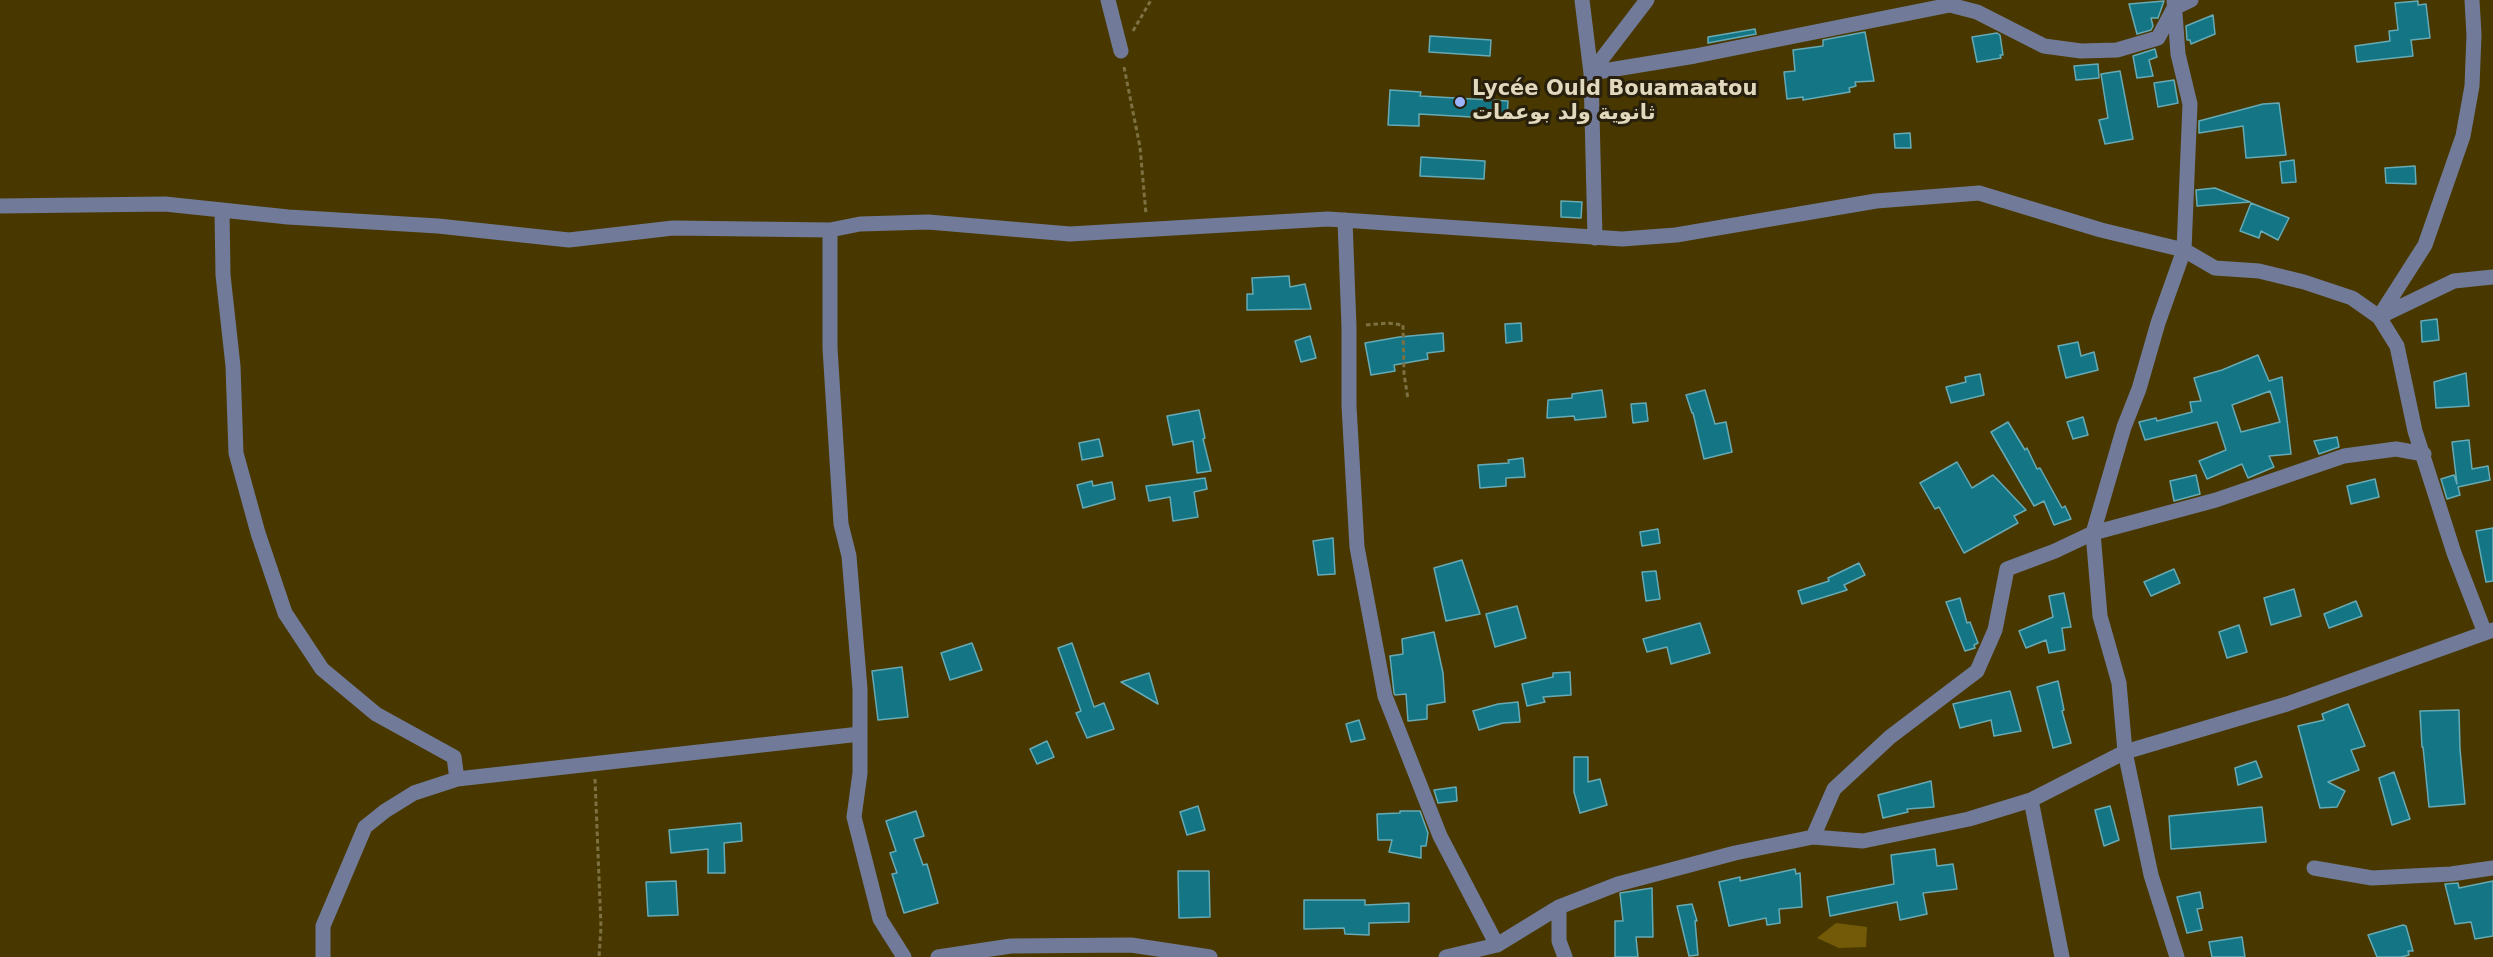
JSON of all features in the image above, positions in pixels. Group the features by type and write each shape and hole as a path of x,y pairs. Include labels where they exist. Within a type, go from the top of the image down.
{"street":[{"path":"1108,0 1121,51"},
{"path":"1582,0 1590,73 1595,238"},
{"path":"1590,73 1647,0"},
{"path":"1930,0 1977,12 2044,46 2081,51 2117,51 2158,38 2174,4"},
{"path":"2174,4 2191,0"},
{"path":"2379,317 2425,244 2463,136 2472,86 2474,35 2472,0"},
{"path":"2174,4 2178,54 2190,104 2184,250 2158,323 2139,389 2124,427 2093,532 2100,616 2119,683 2125,752 2151,875 2177,957"},
{"path":"1590,73 1706,54 1950,5"},
{"path":"0,206 165,204 288,217 438,226 569,240 673,228 830,230 860,225 928,222 1070,234 1147,228 1345,220 1595,238 1649,239 1876,201 1979,193 2101,230 2184,250 2215,268 2259,271 2313,285 2352,298 2379,317 2397,346 2415,431 2454,553 2489,631 2287,704 2125,752 2031,800 1969,819 1863,841 1813,837 1618,884 1559,907 1497,945 1446,957"},
{"path":"222,210 223,275 233,366 236,453 258,533 285,613 322,669 376,714 454,757 457,779"},
{"path":"1345,220 1349,406 1357,548 1385,696 1440,836 1497,945"},
{"path":"830,230 831,348 841,524 849,556 860,689 860,773 854,817 880,919 904,957"},
{"path":"2379,317 2454,281 2493,277"},
{"path":"1813,837 1834,789 1890,737 1977,671 1995,630 2007,569 2055,551 2093,532 2216,500 2344,456 2396,449 2424,454"},
{"path":"323,957 323,926 365,827 414,793 457,779 860,734"},
{"path":"2031,800 2062,957"},
{"path":"2314,868 2372,878 2451,874 2493,868"},
{"path":"1559,907 1559,941 1565,957"},
{"path":"938,957 1011,946 1030,952 1131,945 1210,957"}],"path":[{"path":"1147,228 1140,147 1121,51 1151,0"},
{"path":"1349,327 1388,323 1403,325 1404,374 1408,399"},
{"path":"595,764 596,841 601,927 599,957"}],"shaded area":[{"path":"1836,923 1867,927 1866,947 1839,948 1817,938"}],"building":[{"path":"2164,1 2158,18 2151,18 2153,26 2151,30 2137,34 2129,4"},
{"path":"2418,1 2418,5 2426,4 2430,38 2411,40 2413,56 2357,62 2355,46 2390,41 2389,31 2398,30 2395,3"},
{"path":"2213,15 2215,34 2191,44 2190,40 2187,40 2186,26"},
{"path":"1755,29 1756,34 1708,43 1708,37"},
{"path":"1865,32 1874,81 1855,82 1856,86 1849,88 1850,92 1803,100 1803,97 1787,99 1784,72 1795,71 1793,50 1823,46 1823,40"},
{"path":"1997,33 2000,35 2003,55 2000,55 2001,58 1977,62 1972,37"},
{"path":"1430,36 1491,40 1490,56 1429,52"},
{"path":"2155,49 2157,57 2149,60 2153,76 2137,78 2133,56"},
{"path":"2098,64 2099,78 2076,80 2074,66"},
{"path":"2120,71 2133,139 2105,144 2099,120 2108,118 2101,74"},
{"path":"2174,80 2178,103 2158,107 2154,83"},
{"path":"1390,90 1421,92 1420,96 1508,101 1507,119 1419,114 1419,126 1388,125"},
{"path":"2279,103 2286,155 2246,158 2243,126 2199,133 2199,121 2263,104"},
{"path":"1910,133 1911,148 1895,148 1894,134"},
{"path":"1421,157 1485,161 1484,179 1420,176"},
{"path":"2294,160 2296,182 2282,183 2280,162"},
{"path":"2415,166 2416,184 2386,183 2385,168"},
{"path":"2215,188 2250,202 2197,206 2196,190"},
{"path":"1561,201 1582,202 1581,218 1561,217"},
{"path":"2251,203 2289,218 2278,240 2261,231 2259,238 2240,231"},
{"path":"1289,276 1290,287 1305,284 1311,309 1247,310 1247,294 1253,294 1252,278"},
{"path":"2437,319 2439,340 2422,342 2421,321"},
{"path":"1521,323 1522,341 1506,343 1505,324"},
{"path":"1443,333 1444,351 1427,353 1428,359 1394,365 1395,371 1371,375 1365,343"},
{"path":"1310,336 1316,358 1301,362 1295,341"},
{"path":"2078,342 2081,356 2094,352 2098,370 2066,378 2058,346"},
{"path":"2258,355 2269,381 2282,377 2291,454 2269,456 2274,467 2248,478 2242,464 2207,479 2199,461 2226,450 2217,422 2145,440 2139,422 2156,418 2157,421 2192,412 2190,402 2201,401 2194,378 2222,370","holes":["2270,391 2280,422 2241,432 2232,405"]},
{"path":"2466,373 2469,406 2436,408 2434,382"},
{"path":"1980,374 1984,395 1951,403 1946,387 1966,382 1965,377"},
{"path":"1602,390 1606,417 1575,420 1574,416 1547,418 1548,400 1572,398 1572,394"},
{"path":"1705,390 1715,424 1726,422 1732,452 1704,459 1693,413 1686,395"},
{"path":"1646,403 1648,421 1633,423 1631,404"},
{"path":"1199,410 1211,471 1197,473 1193,441 1173,445 1167,416"},
{"path":"2083,417 2088,435 2073,439 2067,422"},
{"path":"2008,422 2025,450 2027,448 2037,469 2040,468 2062,508 2065,506 2071,519 2054,525 2044,501 2034,506 1991,432"},
{"path":"2337,437 2339,447 2319,454 2314,441"},
{"path":"1099,439 1103,456 1082,460 1079,443"},
{"path":"2469,440 2472,469 2488,466 2490,480 2458,487 2460,495 2447,499 2441,479 2454,475 2457,484 2452,442"},
{"path":"1523,458 1525,477 1506,478 1506,486 1480,488 1478,465 1509,463 1508,460"},
{"path":"1957,462 1972,488 1993,475 2026,510 2014,516 2018,523 1964,553 1939,507 1935,509 1920,483"},
{"path":"2196,475 2200,494 2174,501 2170,481"},
{"path":"1205,478 1207,489 1194,492 1198,517 1173,521 1170,497 1149,501 1146,486"},
{"path":"2375,479 2379,497 2351,504 2347,486"},
{"path":"1092,481 1093,486 1112,482 1115,499 1083,508 1077,485"},
{"path":"2493,528 2493,581 2486,582 2476,531"},
{"path":"1658,529 1660,543 1642,546 1640,532"},
{"path":"1333,538 1335,574 1318,575 1313,541"},
{"path":"1462,560 1480,614 1446,621 1434,568"},
{"path":"1859,563 1865,575 1844,585 1847,590 1802,604 1798,591 1829,581 1828,578"},
{"path":"2174,569 2180,583 2151,596 2144,582"},
{"path":"1656,571 1660,599 1646,601 1642,572"},
{"path":"2294,589 2301,616 2271,625 2264,598"},
{"path":"2064,593 2071,627 2062,628 2065,650 2049,653 2046,640 2026,648 2019,631 2053,617 2049,596"},
{"path":"1960,598 1967,623 1970,622 1978,643 1974,645 1975,648 1965,651 1946,602"},
{"path":"2356,601 2362,616 2329,628 2324,614"},
{"path":"1517,606 1526,638 1495,647 1486,614"},
{"path":"1700,623 1710,653 1671,664 1667,647 1647,652 1643,639"},
{"path":"2239,625 2247,652 2227,658 2219,632"},
{"path":"1434,632 1443,673 1445,702 1427,705 1427,719 1408,721 1406,694 1395,695 1394,693 1390,656 1403,654 1402,639"},
{"path":"972,643 982,670 950,680 941,653"},
{"path":"1072,643 1094,707 1104,703 1114,729 1087,738 1076,713 1081,711 1058,648"},
{"path":"902,667 908,717 878,720 872,671"},
{"path":"1570,672 1571,695 1543,697 1545,702 1527,706 1522,684 1553,677 1553,673"},
{"path":"1149,673 1158,704 1121,682"},
{"path":"2058,681 2064,710 2062,711 2071,743 2053,748 2037,687"},
{"path":"2010,691 2021,731 1994,736 1991,720 1960,728 1953,704"},
{"path":"1518,702 1520,722 1503,723 1479,730 1473,711 1498,704"},
{"path":"2348,704 2365,746 2351,750 2359,770 2328,782 2345,791 2337,807 2320,808 2298,726 2324,720 2322,714"},
{"path":"2459,710 2465,804 2429,807 2420,711"},
{"path":"1359,720 1365,739 1351,742 1346,724"},
{"path":"1047,741 1054,757 1037,764 1030,749"},
{"path":"1574,757 1588,757 1588,782 1600,779 1607,805 1580,813 1574,792"},
{"path":"2256,761 2262,777 2238,785 2235,768"},
{"path":"2394,772 2410,819 2392,825 2379,778"},
{"path":"1931,781 1934,807 1907,809 1908,812 1883,818 1878,795"},
{"path":"1456,787 1457,801 1438,803 1434,790"},
{"path":"1198,806 1205,830 1187,835 1180,812"},
{"path":"2110,806 2119,840 2104,846 2095,810"},
{"path":"2262,807 2266,842 2171,849 2169,816"},
{"path":"916,811 924,836 914,839 923,865 927,864 938,903 904,913 892,874 897,873 890,853 896,851 886,821"},
{"path":"1400,811 1420,811 1428,833 1426,846 1421,846 1421,858 1389,852 1392,840 1378,840 1377,814 1400,813"},
{"path":"741,823 742,841 724,843 725,873 708,873 708,849 671,853 669,830"},
{"path":"1935,849 1937,866 1953,864 1957,889 1923,893 1927,914 1900,920 1897,902 1830,916 1827,897 1894,884 1891,855"},
{"path":"1795,869 1796,874 1800,873 1802,907 1779,909 1780,923 1767,925 1766,918 1729,926 1719,882 1740,877 1740,881"},
{"path":"1178,871 1209,871 1210,917 1179,918"},
{"path":"676,881 678,915 648,916 646,882"},
{"path":"2493,881 2493,936 2475,939 2471,922 2455,924 2445,884 2458,883 2459,888"},
{"path":"1652,888 1653,937 1636,937 1638,957 1615,957 1615,921 1623,921 1620,893"},
{"path":"2200,892 2203,908 2197,909 2202,930 2187,933 2177,897"},
{"path":"1304,900 1365,900 1365,905 1409,903 1409,922 1369,923 1369,935 1345,934 1344,928 1304,929"},
{"path":"1692,904 1697,921 1695,921 1698,955 1689,956 1677,906"},
{"path":"2406,926 2413,951 2408,951 2409,955 2401,957 2377,957 2368,935"},
{"path":"2242,937 2245,957 2212,957 2209,942"}],"place":[{"name":"Lycée Ould Bouamaatou ثانوية ولد بوعمات","path":"1460,102"}]}
